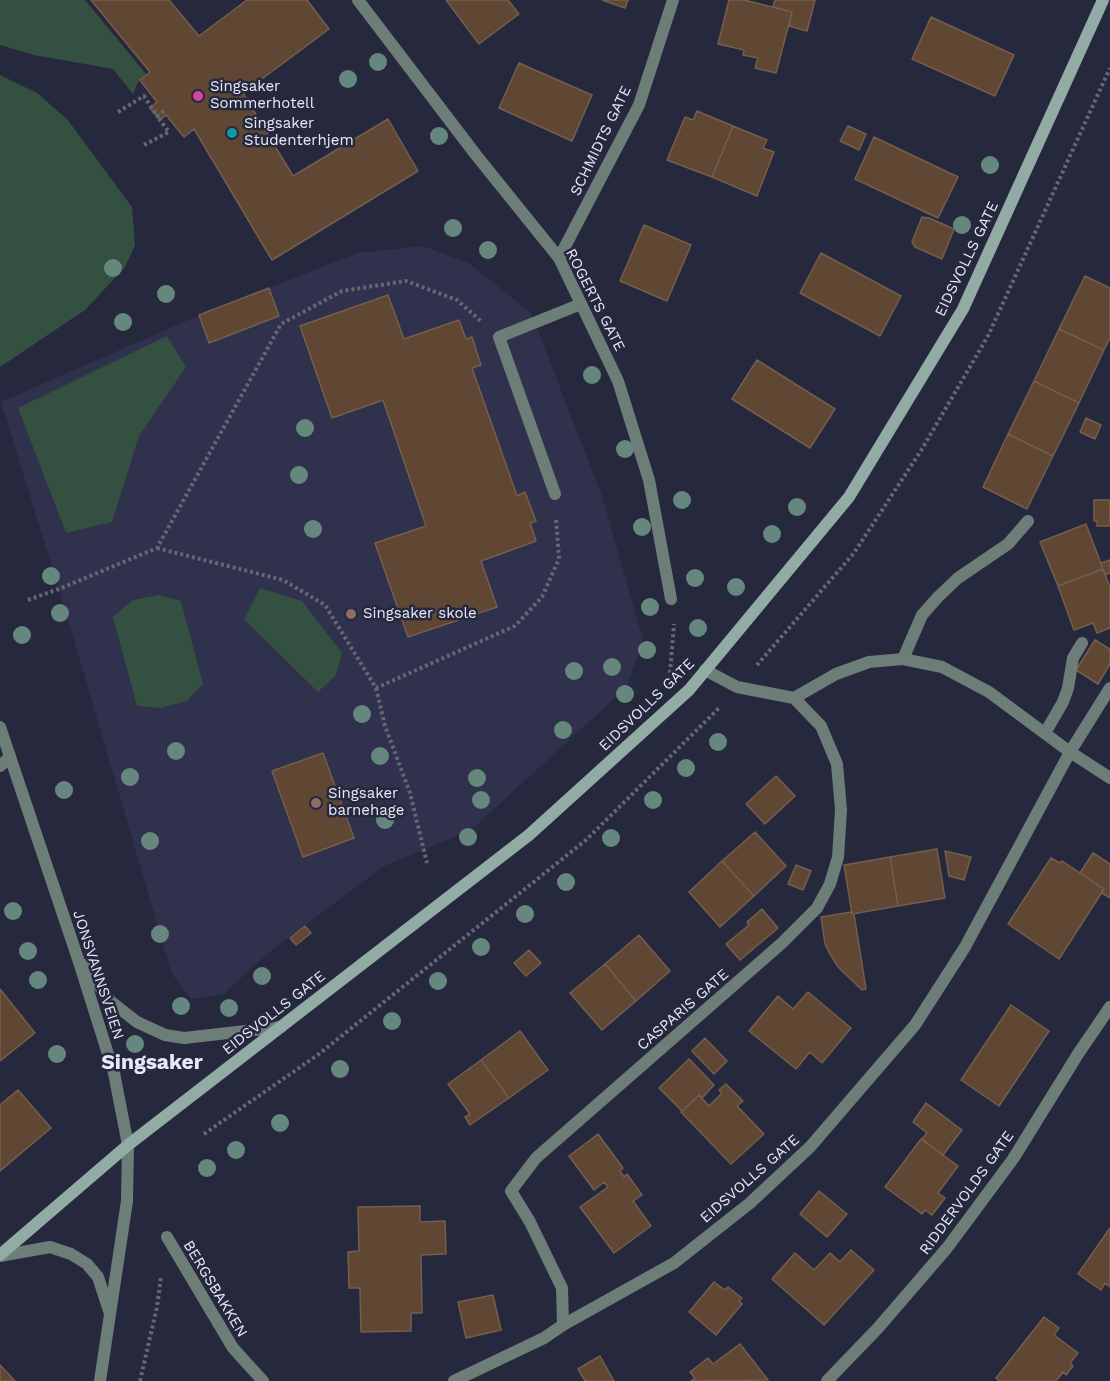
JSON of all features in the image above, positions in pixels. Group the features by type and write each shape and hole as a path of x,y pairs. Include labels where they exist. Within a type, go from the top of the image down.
{"main road":[{"name":"EIDSVOLLS GATE","path":"0,1255 129,1146 529,835 689,690 849,497 963,309 1103,0"}],"street":[{"name":"ROGERTS GATE","path":"358,0 476,155 560,258 618,381 649,480 671,599"},
{"name":"SCHMIDTS GATE","path":"560,258 639,105 673,0"},
{"path":"555,494 499,337 581,304"},
{"path":"903,659 922,615 938,597 958,578 1008,544 1028,521"},
{"path":"1045,734 1063,702 1073,658 1082,643"},
{"path":"705,670 738,687 794,698 836,674 869,662 903,659 942,667 989,692 1070,752 1110,778"},
{"name":"EIDSVOLLS GATE","path":"454,1381 544,1338 674,1263 750,1203 810,1147 915,1025 965,947 1070,752 1110,688"},
{"name":"CASPARIS GATE","path":"563,1325 562,1288 530,1222 511,1191 536,1158 796,929 817,908 830,884 838,857 841,810 837,764 821,726 794,698"},
{"name":"JONSVANNSVEIEN","path":"0,727 5,762 76,954 114,1072 129,1146 127,1201 100,1381"},
{"path":"76,954 110,1001 137,1022 165,1035 184,1038 281,1027"},
{"name":"RIDDERVOLDS GATE","path":"827,1381 878,1328 947,1248 1013,1159 1078,1053 1110,1007"},
{"name":"BERGSBAKKEN","path":"167,1238 233,1348 263,1381"},
{"path":"0,1255 50,1247 71,1254 87,1264 98,1277 111,1318"}],"path":[{"path":"118,112 144,96 169,132 144,145"},
{"path":"157,116 166,109"},
{"path":"157,548 281,324 342,291 406,281 457,300 499,337"},
{"path":"376,688 515,626 542,597 560,559 555,494"},
{"path":"28,600 157,548 283,580 326,605 376,688 384,726 410,793 427,863"},
{"path":"670,673 674,627 671,599"},
{"path":"204,1134 319,1053 440,957"},
{"path":"140,1381 157,1307 167,1238"}],"shaded area":[{"name":"Singsaker skole","path":"423,246 470,264 531,313 602,496 643,640 627,687 471,830 384,866 272,950 223,994 191,999 172,974 59,589 1,402 200,315 358,253"}],"green space":[{"path":"0,0 85,0 146,74 138,82 133,94 113,69 34,55 0,45"},
{"path":"0,75 37,93 67,119 132,207 135,245 125,267 85,310 0,367"},
{"path":"167,336 186,367 139,436 112,522 66,533 18,408"},
{"path":"260,588 302,601 342,653 336,675 318,692 244,619"},
{"path":"159,595 181,601 203,684 187,701 160,708 137,706 113,617 133,600"}],"building":[{"name":"Singsaker Studenterhjem","path":"91,0 169,0 199,36 247,0 307,0 329,29 243,93 293,176 388,119 418,171 272,260 194,129 184,137 166,115 160,120 150,108 157,102 140,80 150,72"},
{"path":"446,0 508,0 519,14 479,44"},
{"path":"602,0 628,0 625,8"},
{"path":"729,0 744,0 792,12 776,73 755,68 758,58 743,55 744,50 718,44"},
{"path":"775,0 815,0 807,31 789,26 792,12 773,7"},
{"path":"931,17 1014,55 995,96 912,59"},
{"path":"519,63 592,95 572,141 499,108"},
{"path":"697,111 733,126 712,177 667,160 685,117 693,120"},
{"path":"733,126 767,140 763,148 774,152 757,196 712,177"},
{"path":"848,126 866,134 859,150 840,141"},
{"path":"874,137 958,177 938,218 855,179"},
{"path":"922,217 954,229 942,259 915,247 912,242"},
{"path":"644,225 691,245 667,301 620,281"},
{"path":"821,253 901,296 880,336 800,293"},
{"path":"1085,276 1110,288 1110,338 1104,350 1059,329"},
{"path":"269,288 279,316 209,343 199,315"},
{"path":"388,295 404,339 459,320 466,339 472,337 481,365 472,368 517,496 525,492 536,521 530,523 536,541 481,561 497,607 408,637 375,543 426,526 383,400 332,418 300,326"},
{"path":"1059,329 1104,350 1079,403 1034,381"},
{"path":"757,360 835,409 810,448 732,399"},
{"path":"1034,381 1079,403 1053,456 1008,434"},
{"path":"1086,418 1101,425 1095,439 1080,432"},
{"path":"1008,434 1053,456 1027,509 983,487"},
{"path":"1094,500 1110,500 1110,526 1097,526 1097,521 1094,521"},
{"path":"1086,524 1103,569 1058,586 1040,542"},
{"path":"1110,560 1110,573 1105,575 1101,563"},
{"path":"1103,569 1110,587 1110,628 1097,633 1093,623 1074,630 1058,586"},
{"path":"1095,640 1110,649 1110,664 1098,684 1076,670"},
{"path":"323,753 354,838 303,857 272,771"},
{"path":"776,776 795,796 765,824 746,804"},
{"path":"755,832 786,866 754,896 722,861"},
{"path":"937,849 945,898 898,906 890,857"},
{"path":"945,851 971,857 964,880 949,876"},
{"path":"1093,853 1110,864 1110,898 1102,893 1104,889 1080,873"},
{"path":"890,857 898,906 852,914 844,865"},
{"path":"1051,858 1060,863 1062,861 1104,889 1059,959 1008,924"},
{"path":"722,861 754,896 720,927 689,892"},
{"path":"796,865 811,871 803,890 788,884"},
{"path":"762,909 778,928 740,960 726,944 749,925 747,922"},
{"path":"851,912 854,914 866,989 862,990 839,968 830,954 825,944 821,917"},
{"path":"305,926 311,933 296,945 290,938"},
{"path":"639,935 670,971 636,1001 605,964"},
{"path":"529,950 541,963 526,976 514,963"},
{"path":"605,964 636,1001 602,1030 570,993"},
{"path":"0,989 35,1033 0,1061"},
{"path":"808,992 851,1028 822,1063 810,1052 796,1069 749,1031 778,996 793,1009"},
{"path":"1011,1005 1049,1031 999,1106 961,1080"},
{"path":"520,1031 548,1070 509,1098 481,1060"},
{"path":"705,1038 727,1061 714,1074 692,1051"},
{"path":"689,1059 714,1085 702,1098 699,1095 682,1111 659,1088"},
{"path":"481,1060 509,1098 470,1125 465,1117 470,1114 448,1084"},
{"path":"726,1084 743,1101 737,1106 764,1134 731,1164 681,1112 699,1095 709,1106 722,1093 719,1090"},
{"path":"18,1090 51,1128 0,1171 0,1105"},
{"path":"926,1103 962,1130 943,1155 922,1139 927,1133 913,1122"},
{"path":"598,1134 623,1168 620,1171 624,1177 627,1174 642,1195 633,1201 651,1226 614,1253 580,1207 608,1187 604,1182 594,1190 569,1156"},
{"path":"921,1139 958,1166 938,1193 945,1198 932,1215 925,1210 922,1214 885,1187"},
{"path":"819,1191 847,1214 827,1237 800,1214"},
{"path":"420,1206 420,1222 445,1221 446,1254 421,1255 422,1313 411,1313 411,1331 361,1332 360,1288 349,1288 348,1252 359,1251 358,1207"},
{"path":"1110,1228 1110,1287 1105,1283 1101,1290 1078,1274"},
{"path":"851,1250 874,1270 824,1325 772,1279 795,1253 814,1270 830,1253 840,1262"},
{"path":"714,1282 725,1290 728,1287 742,1298 739,1301 742,1304 716,1335 689,1312"},
{"path":"493,1295 501,1330 466,1338 458,1302"},
{"path":"1044,1317 1059,1328 1054,1335 1078,1353 1070,1363 1073,1366 1066,1375 1063,1372 1056,1381 999,1381 996,1378"},
{"path":"740,1344 768,1380 691,1381 695,1378 690,1372 708,1358 713,1364"},
{"path":"600,1356 614,1381 585,1381 578,1369"},
{"path":"0,1365 15,1381 0,1381"}],"place":[{"name":"Singsaker Sommerhotell","path":"198,96"},
{"name":"Singsaker Studenterhjem","path":"232,133"},
{"name":"Singsaker skole","path":"351,614"},
{"name":"Singsaker barnehage","path":"316,803"}],"district":[{"name":"Singsaker","path":"152,1063"}]}
